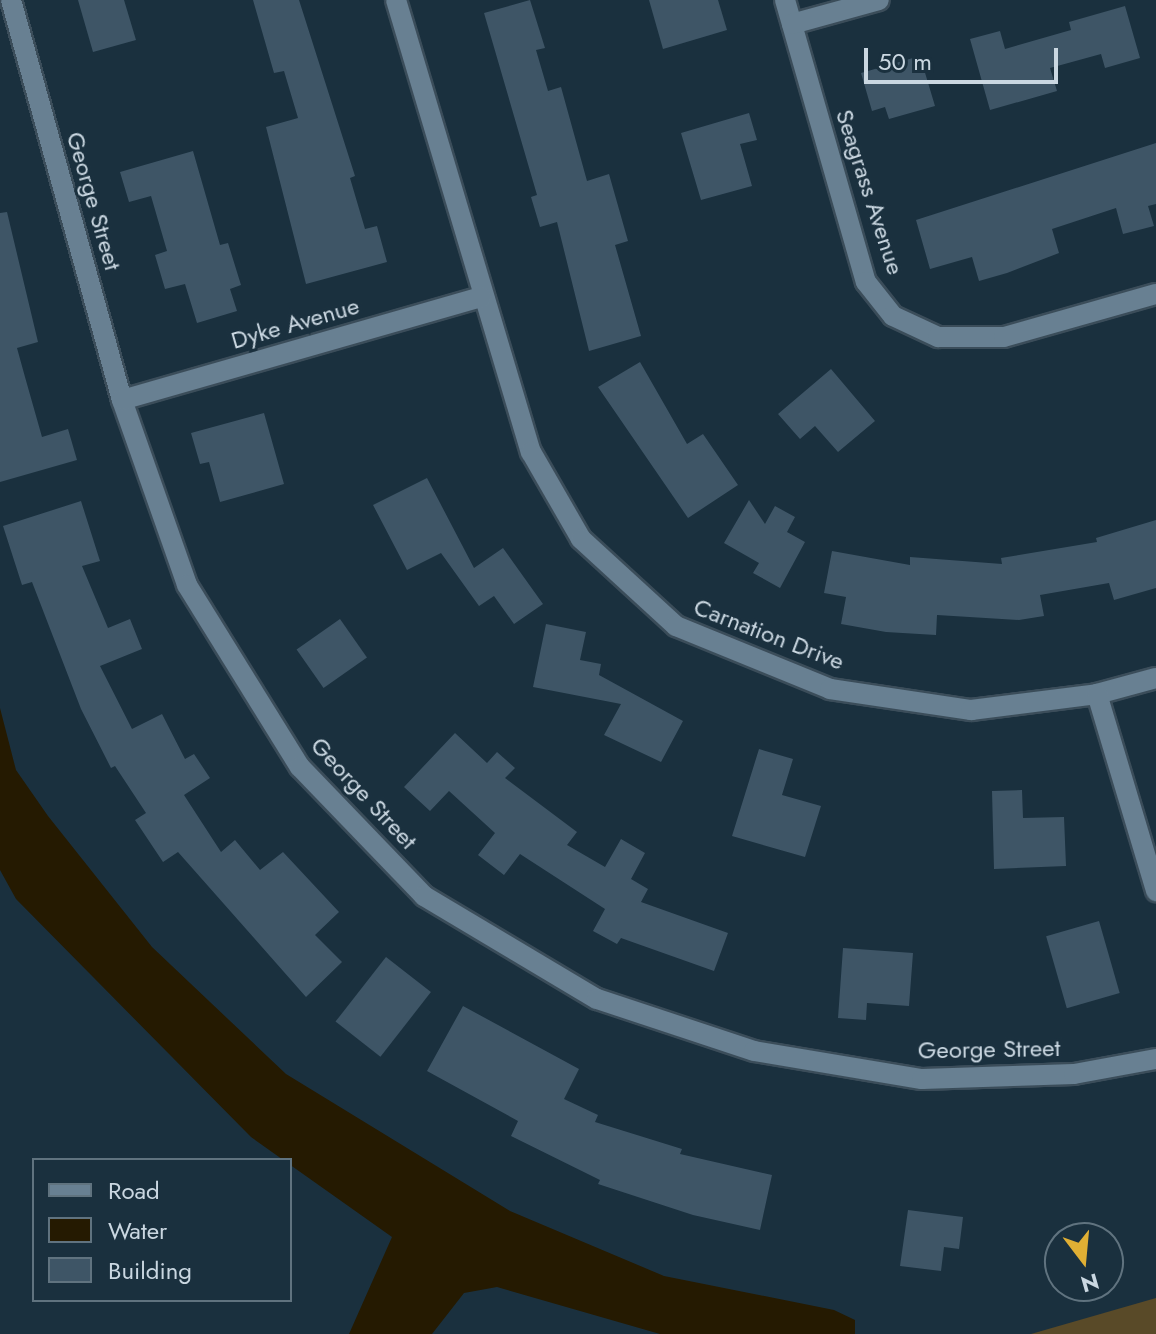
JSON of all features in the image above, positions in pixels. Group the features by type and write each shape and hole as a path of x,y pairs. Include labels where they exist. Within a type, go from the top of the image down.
{"street":[{"name":"George Street","path":"11,0 122,400 187,585 300,767 424,896 597,999 754,1051 922,1079 1074,1074 1156,1059"},
{"name":"Carnation Drive","path":"396,0 482,297 531,452 581,539 676,626 845,691 971,710 1097,694 1156,678"},
{"name":"Seagrass Avenue","path":"785,0 866,282 893,316 938,337 1004,337 1156,294"},
{"path":"792,24 879,0"},
{"name":"Dyke Avenue","path":"122,400 482,297"},
{"path":"1097,694 1156,891"}],"shaded area":[{"path":"1156,1298 1156,1334 1031,1334"}],"water":[{"path":"0,708 16,770 48,816 152,947 286,1074 510,1211 664,1276 834,1310 855,1320 855,1334 660,1334 497,1287 464,1293 432,1334 349,1334 392,1237 292,1166 292,1158 281,1158 251,1137 16,899 0,870"}],"building":[{"path":"78,0 124,0 136,40 93,52"},
{"path":"253,0 299,0 355,176 350,178 365,229 377,226 387,262 306,284 266,127 298,118 284,71 274,73"},
{"path":"530,0 545,48 536,50 548,91 561,87 587,181 609,174 628,241 615,245 641,336 589,351 557,222 540,227 531,197 537,195 484,13"},
{"path":"649,0 718,0 727,30 663,49"},
{"path":"1125,6 1140,58 1105,68 1101,54 1050,68 1057,91 990,110 970,39 1000,31 1005,49 1071,30 1069,22"},
{"path":"920,56 935,106 889,119 885,107 872,111 861,73"},
{"path":"749,113 757,140 740,144 752,186 701,200 681,133"},
{"path":"1156,143 1156,204 1148,206 1154,226 1123,234 1116,208 1052,229 1059,253 1007,273 979,281 972,257 930,269 916,220"},
{"path":"193,151 220,245 228,243 241,285 230,289 237,311 197,323 185,284 165,289 155,255 167,251 151,196 129,202 120,172"},
{"path":"7,212 38,342 17,348 25,377 42,437 68,429 77,460 0,482 0,213"},
{"path":"640,362 687,444 703,434 738,485 688,518 598,387"},
{"path":"831,369 875,421 838,452 815,426 800,439 778,414"},
{"path":"264,413 284,484 220,502 209,462 200,464 191,433"},
{"path":"427,478 474,568 503,548 543,604 514,624 494,596 479,606 441,553 407,570 373,505"},
{"path":"749,500 765,524 775,506 795,517 787,532 805,542 780,588 753,573 759,563 724,543"},
{"path":"81,501 100,561 82,566 108,628 130,619 142,649 100,666 132,729 162,714 185,759 194,754 210,778 184,795 221,852 235,840 260,870 283,852 339,912 315,935 342,962 306,997 178,852 163,862 135,820 146,813 115,766 111,768 81,709 32,582 22,585 3,526"},
{"path":"1156,520 1156,588 1114,600 1109,583 1040,595 1044,616 1019,620 937,615 936,635 886,632 841,624 846,597 824,593 832,551 910,565 910,557 1002,564 1001,558 1097,542 1096,538"},
{"path":"340,619 367,658 324,688 297,649"},
{"path":"546,624 586,632 580,660 601,664 599,675 683,721 661,762 604,735 621,704 533,687"},
{"path":"455,733 487,763 497,752 515,768 505,778 577,832 567,845 605,867 621,839 645,853 631,879 648,889 641,902 728,933 714,971 621,938 617,944 593,931 605,909 520,854 504,875 478,855 495,833 449,791 430,811 404,787"},
{"path":"759,749 793,759 782,795 821,806 805,857 732,836"},
{"path":"1022,790 1023,818 1064,817 1066,866 994,869 992,791"},
{"path":"1099,921 1120,993 1067,1008 1046,936"},
{"path":"843,948 913,953 909,1006 867,1003 866,1020 838,1018"},
{"path":"386,957 431,992 380,1057 336,1022"},
{"path":"463,1006 579,1069 564,1099 598,1115 595,1122 682,1149 680,1154 772,1175 760,1230 693,1215 598,1184 600,1180 511,1136 518,1121 427,1071"},
{"path":"908,1210 963,1217 959,1249 944,1247 941,1271 900,1266"}]}
